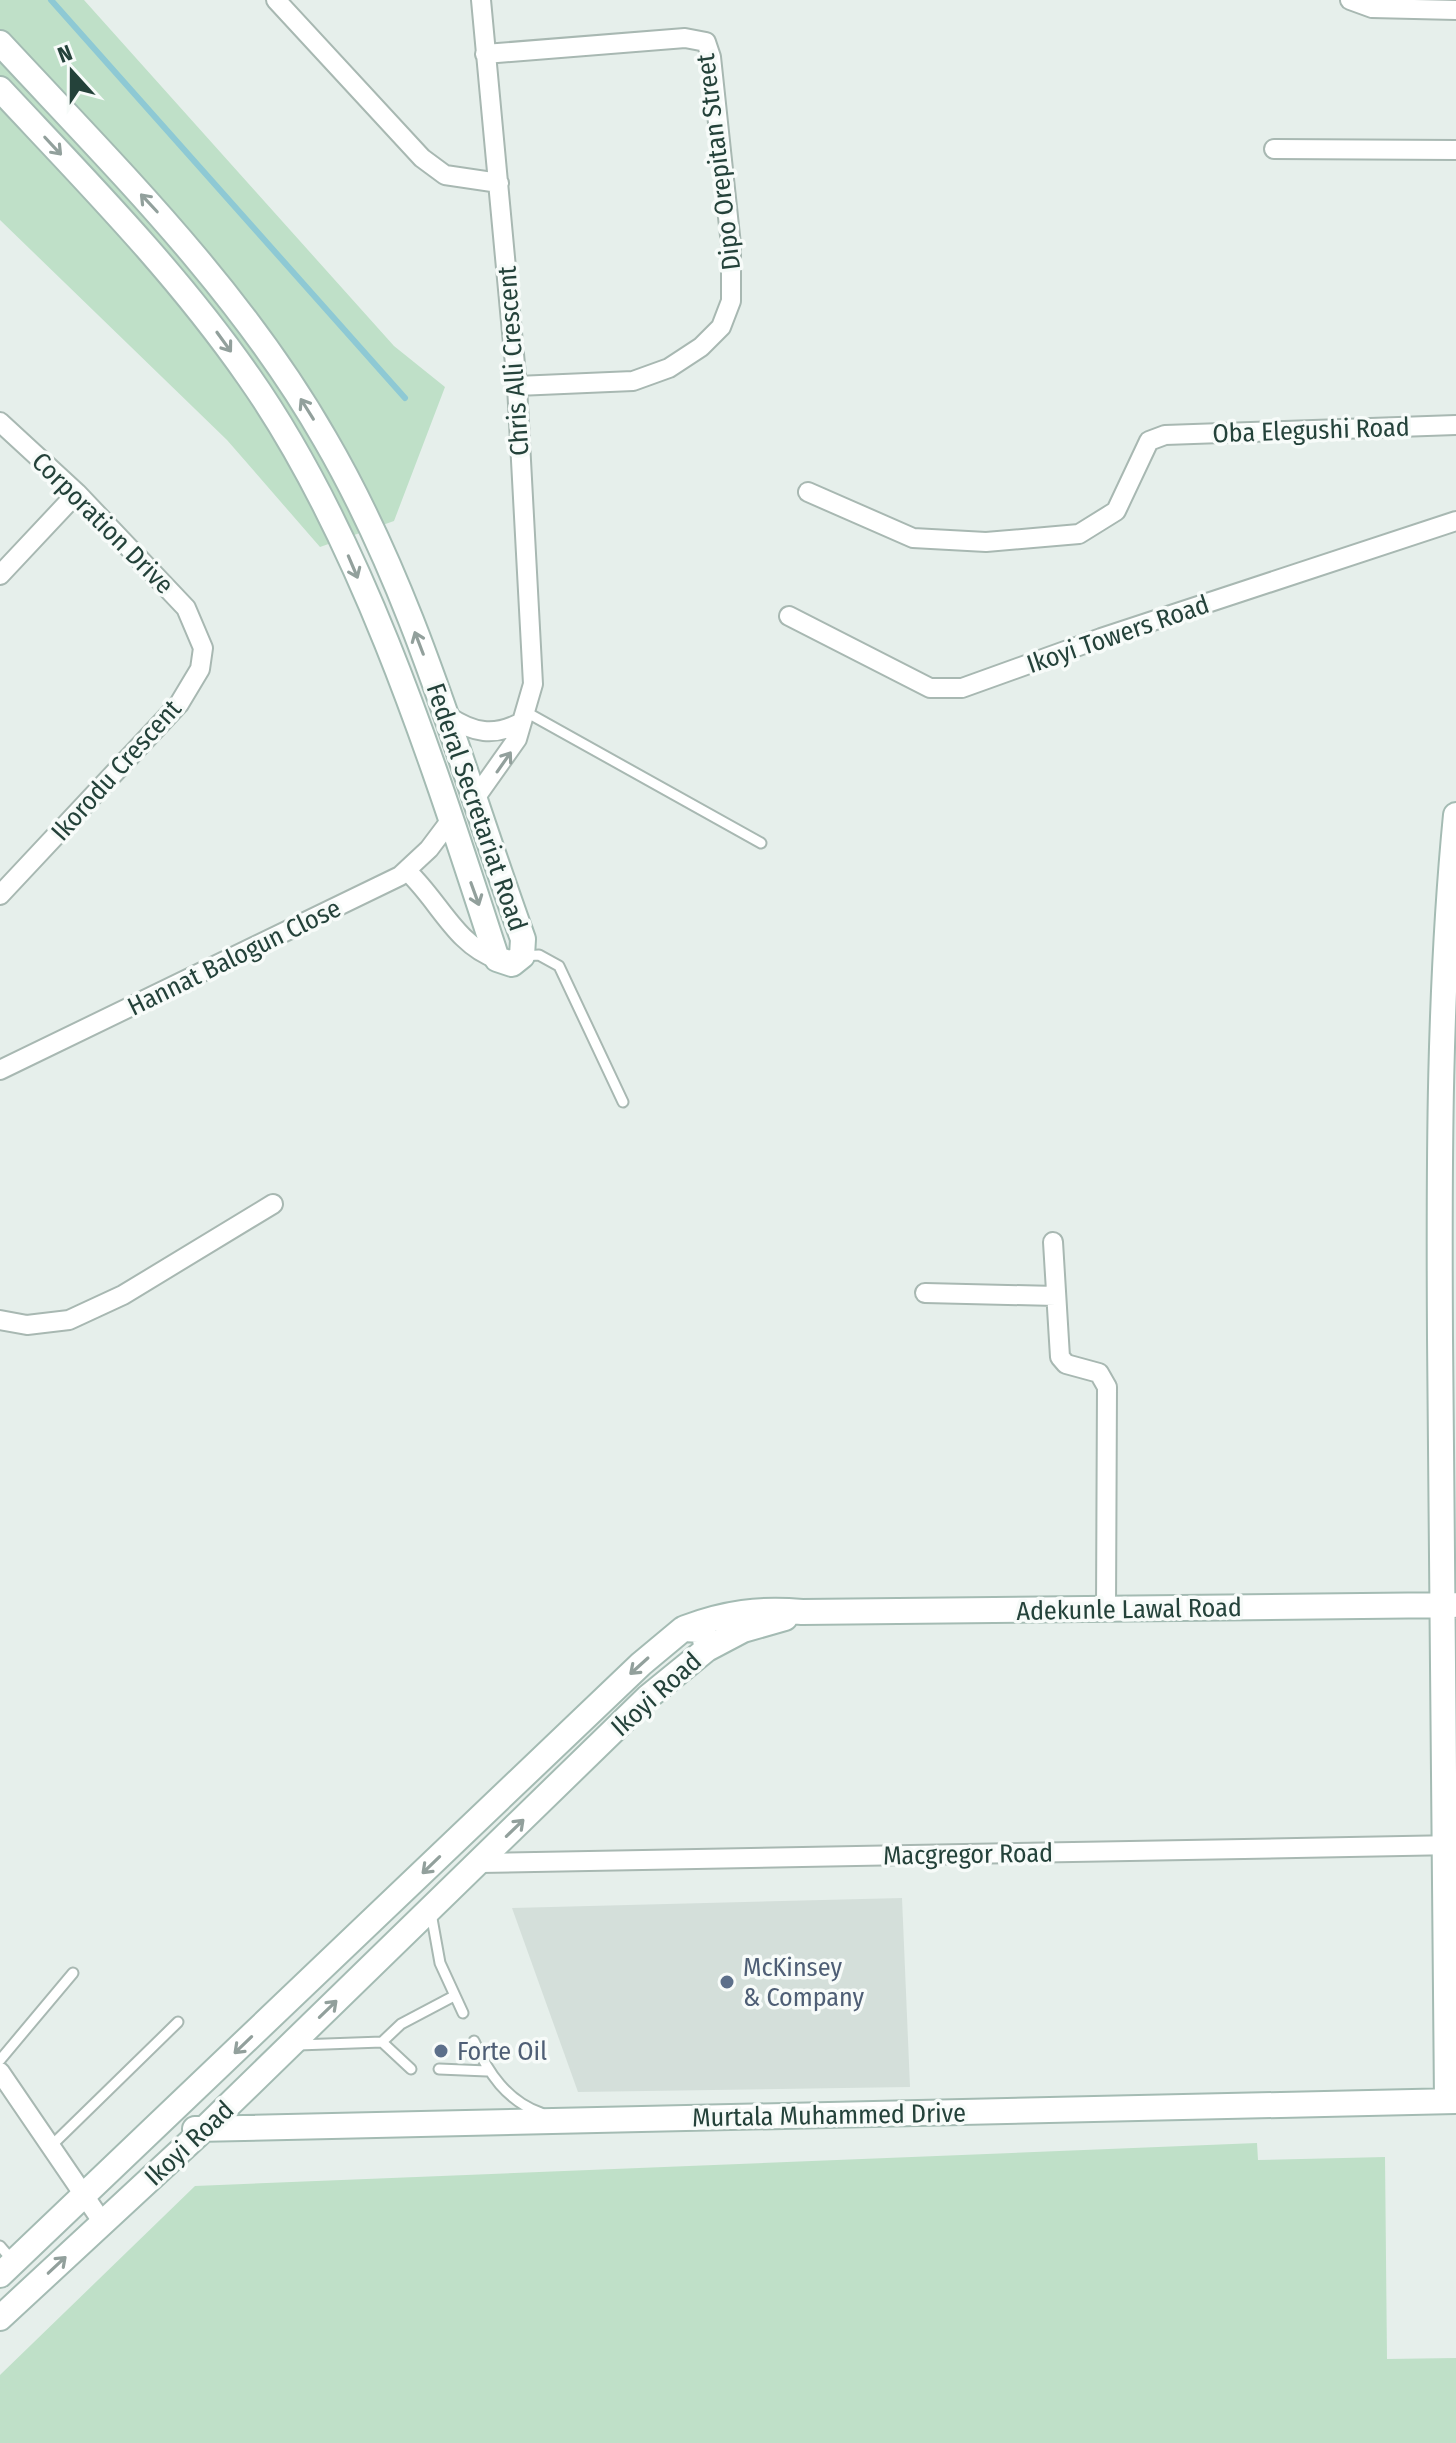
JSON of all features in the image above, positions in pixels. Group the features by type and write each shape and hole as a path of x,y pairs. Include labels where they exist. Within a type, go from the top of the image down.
{"main road":[{"name":"Federal Secretariat Road","path":"0,43 198,256 280,366 326,440 365,513 448,716 523,939 522,956 512,964 497,959 374,616 300,457 250,378 176,278 0,89"},
{"path":"1452,2101 1448,1190 1442,982 1456,816"},
{"name":"Adekunle Lawal Road","path":"802,1612 1448,1605"},
{"path":"683,1629 724,1614 747,1611 802,1612"},
{"path":"707,1649 743,1630 802,1612"},
{"name":"Ikoyi Road","path":"0,2318 202,2131 648,1697 707,1649 703,1630 683,1629 641,1664 83,2198 5,2261"},
{"path":"256,2079 256,2106 263,2116 279,2127"},
{"name":"Murtala Muhammed Drive","path":"165,2120 202,2131 1452,2101"}],"street":[{"path":"276,0 422,158 445,175 499,183"},
{"name":"Chris Alli Crescent","path":"476,797 511,751 533,684 517,386 481,0"},
{"path":"1350,0 1372,8 1456,10"},
{"name":"Dipo Orepitan Street","path":"485,54 685,38 706,42 711,57 731,245 731,301 721,327 701,347 669,368 633,381 517,386"},
{"path":"1274,149 1456,150"},
{"name":"Corporation Drive","path":"0,422 77,493 186,608 197,631"},
{"name":"Oba Elegushi Road","path":"808,492 913,538 986,542 1079,534 1116,511 1149,441 1165,435 1456,425"},
{"path":"0,575 77,493"},
{"name":"Ikoyi Towers Road","path":"789,616 930,688 962,688 1101,638 1456,521"},
{"name":"Ikorodu Crescent","path":"0,895 179,704 200,669 203,648 197,631"},
{"path":"448,716 468,728 486,733 524,717"},
{"name":"Hannat Balogun Close","path":"0,1070 408,872 450,821"},
{"path":"408,872 427,890 463,939 479,953 497,959"},
{"path":"0,1320 27,1325 69,1320 123,1295 273,1204"},
{"path":"1053,1242 1060,1357 1066,1364 1099,1373 1107,1387 1106,1609"},
{"path":"925,1293 1056,1296"},
{"name":"Macgregor Road","path":"480,1863 1451,1846"},
{"path":"0,2072 83,2198 103,2223"}],"lane":[{"path":"524,717 761,843"},
{"path":"522,956 539,955 559,966 623,1102"},
{"path":"430,1910 440,1963 463,2013"},
{"path":"0,2060 73,1973"},
{"path":"290,2045 382,2042 401,2024 454,1996"},
{"path":"50,2147 178,2022"},
{"path":"474,2041 487,2071 527,2108 563,2121"},
{"path":"382,2042 411,2069"},
{"path":"439,2069 487,2071"}],"shaded area":[{"path":"902,1898 910,2087 578,2092 512,1908"}],"green space":[{"path":"0,0 84,0 394,346 445,387 394,521 320,547 227,440 0,220"},
{"path":"1257,2143 1258,2160 1385,2157 1387,2359 1456,2358 1456,2443 0,2443 0,2375 195,2186"}],"waterway":[{"path":"51,0 405,398"}],"place":[{"name":"McKinsey & Company","path":"727,1982"},
{"name":"Forte Oil","path":"441,2051"}]}
